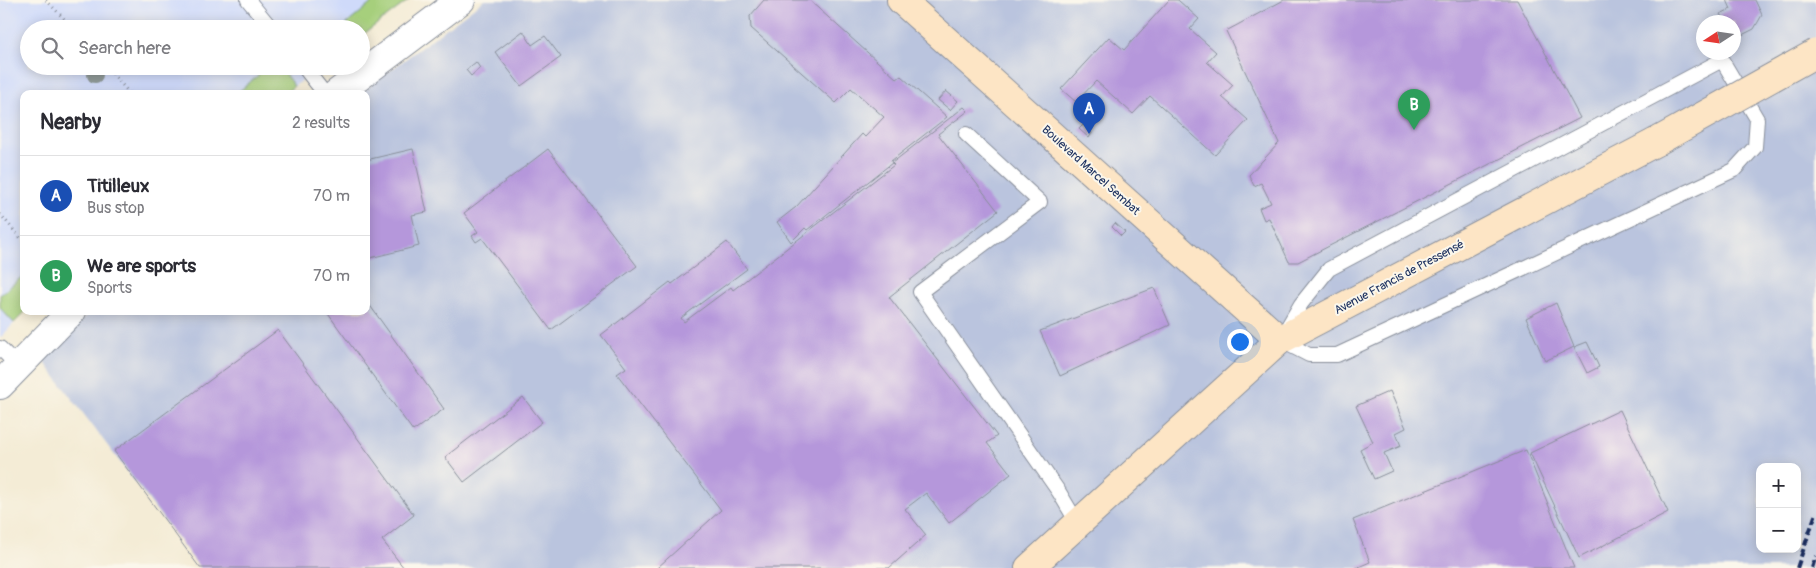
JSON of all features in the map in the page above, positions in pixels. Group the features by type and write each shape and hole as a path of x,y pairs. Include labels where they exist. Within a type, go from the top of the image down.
{"street":[{"path":"370,68 461,0"},
{"name":"Boulevard Marcel Sembat","path":"901,0 1280,340"},
{"name":"Avenue Francis de Pressensé","path":"1029,568 1280,340 1656,142 1816,53"},
{"path":"341,90 361,75"},
{"path":"0,385 9,356 66,315"}],"lane":[{"path":"248,0 265,20"},
{"path":"1722,60 1757,119 1755,148 1734,170 1337,355 1309,355 1280,340 1301,304 1329,269 1722,60"},
{"path":"310,75 322,90"},
{"path":"966,134 1040,202 920,292 1059,492 1078,524"}],"path":[{"path":"46,0 65,20"},
{"path":"114,75 127,90"},
{"path":"0,214 20,237"}],"shaded area":[{"path":"0,0 409,0 370,29 370,20 20,20 20,75 309,75 289,90 20,90 20,315 22,315 0,338"},
{"path":"484,0 1816,0 1816,568 200,568 42,359 86,315 370,315 370,90 364,90"}],"green space":[{"path":"375,0 409,0 370,29 370,20 352,20"},
{"path":"258,75 286,75 294,86 289,90 241,90"},
{"path":"20,278 20,315 22,315 14,323 0,308 0,295"}],"building":[{"path":"764,0 809,0 897,79 901,76 947,117 807,230 805,228 791,242 777,222 796,207 862,134 865,137 884,117 851,88 836,103 751,28 750,16"},
{"path":"1169,0 1178,0 1199,19 1190,29 1216,52 1207,62 1233,85 1222,97 1248,120 1215,155 1150,96 1133,114 1096,81 1076,102 1061,89 1109,37 1124,50"},
{"path":"1284,0 1517,0 1580,118 1298,262 1289,262 1269,218 1264,220 1259,208 1271,203 1261,183 1254,186 1249,175 1279,143 1226,31"},
{"path":"1727,0 1755,0 1762,15 1754,29 1741,36 1741,15 1720,14 1731,9"},
{"path":"523,31 532,45 545,36 561,57 521,86 495,52"},
{"path":"476,62 480,68 471,76 466,70"},
{"path":"946,91 958,101 950,110 938,100"},
{"path":"964,107 968,111 938,134 998,211 889,297 997,436 987,443 1011,474 949,523 926,493 905,509 926,535 889,568 657,568 721,510 617,374 626,368 601,335 670,282 672,284 727,242 747,269 681,318 684,322 731,287 733,290 894,165 892,163"},
{"path":"1083,125 1092,133 1089,138 1079,129"},
{"path":"413,149 427,212 412,215 419,246 370,258 370,159"},
{"path":"548,149 637,266 551,330 482,238 476,242 472,236 478,232 464,213"},
{"path":"1115,223 1125,232 1121,236 1112,227"},
{"path":"1154,288 1170,325 1060,376 1040,331"},
{"path":"1556,303 1574,347 1545,361 1526,318"},
{"path":"370,306 444,409 413,431 329,315 370,315"},
{"path":"278,330 414,515 382,540 404,568 200,568 114,451"},
{"path":"1587,342 1599,367 1587,373 1574,347"},
{"path":"1390,391 1406,428 1396,433 1401,446 1384,453 1392,471 1374,479 1360,449 1373,442 1356,406"},
{"path":"523,397 542,422 464,482 445,457"},
{"path":"1620,410 1668,512 1579,558 1530,453"},
{"path":"1526,450 1574,568 1356,568 1370,562 1353,520"}],"railway":[{"path":"1797,568 1816,513"},
{"path":"1812,568 1816,556"}],"place":[{"name":"We are sports","path":"1414,130"},
{"name":"Titilleux","path":"1089,134"}]}
